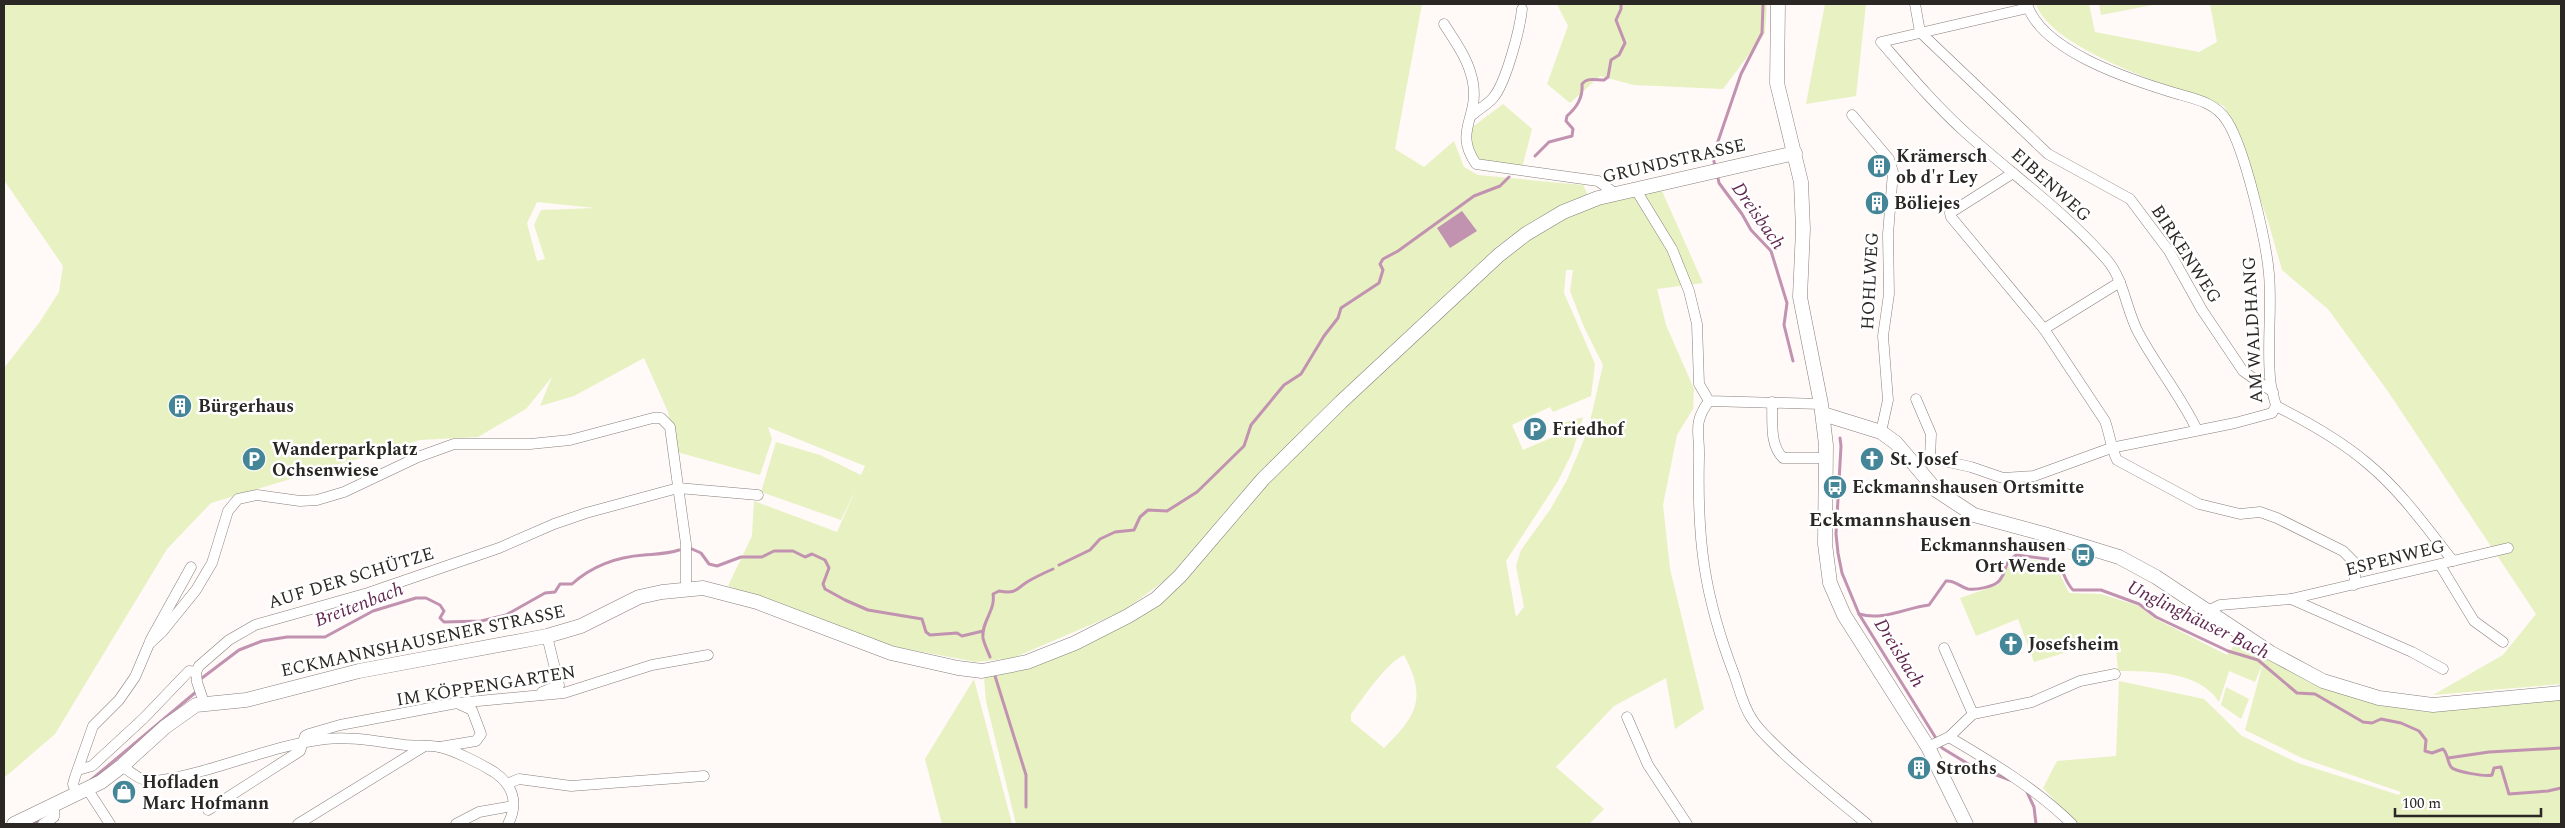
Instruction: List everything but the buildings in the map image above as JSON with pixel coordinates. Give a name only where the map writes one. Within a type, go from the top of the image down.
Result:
[{"type":"main road","points":[[1778,4],[1777,83],[1801,182],[1803,230],[1800,297],[1822,409],[1826,458],[1825,544],[1830,583],[1844,615],[1938,742],[1966,824]]},
{"type":"main road","name":"GRUNDSTRASSE","points":[[1007,667],[1075,643],[1128,616],[1156,598],[1180,576],[1263,479],[1341,402],[1499,255],[1526,234],[1563,212],[1616,194],[1795,153]]},
{"type":"main road","points":[[1822,409],[1881,432],[1896,443],[1936,490],[1974,515],[2119,557],[2156,577],[2272,653],[2323,681],[2379,698],[2433,705],[2561,694]]},
{"type":"main road","name":"ECKMANNSHAUSENER STRASSE","points":[[14,824],[82,792],[122,766],[188,709],[204,703],[246,700],[368,669],[547,636],[581,626],[639,597],[686,589],[703,588],[757,602],[891,653],[958,668],[982,671],[1007,667]]},
{"type":"street","points":[[1915,4],[1920,32]]},
{"type":"street","name":"EIBENWEG","points":[[2027,6],[1881,42],[1918,85],[1966,133],[2085,237],[2108,261],[2120,282],[2126,306],[2138,331],[2197,430]]},
{"type":"street","name":"AM WALDHANG","points":[[1930,458],[1970,467],[2004,478],[2034,476],[2111,448],[2235,423],[2272,413],[2276,406],[2270,378],[2269,273],[2254,198],[2228,122],[2220,111],[2198,99],[2167,91],[2092,63],[2063,47],[2046,32],[2027,6]]},
{"type":"street","points":[[1472,115],[1493,98],[1499,88],[1521,21],[1522,9]]},
{"type":"street","points":[[1444,24],[1465,58],[1469,69],[1473,89],[1472,115],[1465,136],[1467,150],[1476,164],[1598,181],[1616,194]]},
{"type":"street","name":"BIRKENWEG","points":[[1920,32],[2048,154],[2130,199],[2169,251],[2202,310],[2243,371],[2273,392]]},
{"type":"street","name":"HOHLWEG","points":[[1852,115],[1889,159],[1893,172],[1888,234],[1889,294],[1883,336],[1888,400],[1881,432]]},
{"type":"street","points":[[2013,173],[1950,213],[1950,217],[2044,329],[2105,421],[2110,436],[2111,448],[2117,460],[2199,504],[2240,514],[2260,512],[2326,541],[2350,556],[2357,565],[2354,585]]},
{"type":"street","points":[[1636,190],[1672,249],[1689,291],[1697,324],[1699,384],[1709,401]]},
{"type":"street","points":[[2044,329],[2120,282]]},
{"type":"street","points":[[1915,464],[1930,458],[1931,434],[1916,399]]},
{"type":"street","points":[[1709,401],[1772,402],[1822,409]]},
{"type":"street","points":[[1709,401],[1699,414],[1697,433],[1699,530],[1702,567],[1715,623],[1751,719],[1786,756],[1867,824]]},
{"type":"street","points":[[1772,402],[1773,441],[1783,458],[1826,458]]},
{"type":"street","points":[[2276,406],[2305,420],[2369,464],[2403,498],[2453,561]]},
{"type":"street","points":[[148,644],[172,622],[196,590],[212,563],[228,510],[238,499],[257,495],[300,501],[317,500],[344,492],[418,457],[454,444],[530,444],[570,440],[653,418],[661,418],[670,427],[686,544],[686,589]]},
{"type":"street","name":"AUF DER SCHÜTZE","points":[[78,770],[92,766],[144,718],[189,671],[196,672],[199,666],[220,647],[255,625],[368,593],[499,548],[573,517],[678,488],[758,495]]},
{"type":"street","name":"ESPENWEG","points":[[2208,611],[2220,605],[2291,599],[2508,548]]},
{"type":"street","points":[[2440,565],[2474,621],[2503,642]]},
{"type":"street","points":[[110,824],[73,784],[93,726],[116,704],[129,687],[148,644],[191,568]]},
{"type":"street","points":[[2291,599],[2412,652],[2443,669]]},
{"type":"street","points":[[537,695],[559,685],[547,636]]},
{"type":"street","points":[[1944,648],[1973,714]]},
{"type":"street","name":"IM KÖPPENGARTEN","points":[[304,743],[305,736],[340,725],[457,703],[564,693],[652,664],[708,655]]},
{"type":"street","points":[[196,672],[198,687],[204,703]]},
{"type":"street","points":[[2072,824],[2046,799],[2010,772],[1938,742],[1973,714],[2032,702],[2080,681],[2114,674]]},
{"type":"street","points":[[122,766],[133,774],[149,781],[156,781],[222,766],[304,743],[353,738],[423,747],[439,747],[476,741],[481,734],[472,710],[457,703]]},
{"type":"street","points":[[1627,717],[1648,765],[1687,824]]},
{"type":"street","points":[[208,810],[300,751],[304,743]]},
{"type":"street","points":[[298,824],[423,747]]},
{"type":"street","points":[[439,747],[479,764],[509,783],[512,790],[513,806],[508,824]]},
{"type":"street","points":[[509,783],[519,779],[570,786],[704,776]]},
{"type":"street","points":[[43,824],[54,817],[54,804]]},
{"type":"street","points":[[456,824],[479,812],[513,806]]},
{"type":"green space","points":[[4,4],[1422,4],[1395,149],[1424,167],[1454,141],[1464,167],[1478,175],[1583,185],[1588,195],[1552,211],[1500,244],[1258,476],[1167,579],[1123,611],[1013,658],[976,662],[891,646],[728,586],[752,536],[754,501],[837,532],[857,487],[841,520],[761,492],[776,442],[820,455],[861,475],[865,466],[768,427],[772,439],[760,475],[677,452],[668,412],[644,358],[574,396],[540,406],[552,377],[526,409],[478,437],[420,440],[211,503],[167,549],[55,734],[4,778],[4,368],[39,323],[59,292],[63,266],[4,180]],"holes":[[[537,202],[595,208],[541,210],[534,225],[545,259],[537,261],[527,223]]]},
{"type":"green space","points":[[1557,4],[1767,4],[1765,33],[1723,89],[1634,85],[1600,76],[1570,103],[1547,84],[1568,26]]},
{"type":"green space","points":[[1825,4],[1866,4],[1856,96],[1806,104]]},
{"type":"green space","points":[[2036,4],[2089,4],[2095,32],[2199,52],[2217,42],[2210,4],[2561,4],[2561,684],[2433,695],[2503,655],[2536,614],[2387,390],[2328,309],[2282,270],[2268,221],[2234,126],[2224,106],[2149,79],[2091,52],[2066,37],[2047,21]]},
{"type":"green space","points":[[2099,4],[2158,4],[2101,15]]},
{"type":"green space","points":[[1503,104],[1532,129],[1522,168],[1479,161],[1471,150],[1470,129]]},
{"type":"green space","points":[[1662,191],[1703,283],[1657,289],[1666,325],[1694,389],[1693,409],[1677,435],[1663,505],[1670,569],[1704,709],[1675,729],[1666,678],[1614,706],[1556,767],[1604,809],[1589,824],[1016,824],[986,701],[984,677],[1158,601],[1267,480],[1345,405],[1528,239],[1568,216],[1605,202]],"holes":[[[1566,270],[1573,270],[1570,291],[1584,327],[1603,365],[1588,430],[1567,480],[1550,510],[1521,550],[1516,566],[1524,607],[1516,617],[1506,561],[1558,481],[1572,453],[1583,417],[1559,424],[1560,434],[1523,450],[1512,425],[1550,407],[1553,412],[1591,396],[1595,364],[1564,293]],[[1404,655],[1415,683],[1415,706],[1404,726],[1384,748],[1351,721],[1351,714],[1382,673]]]},
{"type":"green space","points":[[2012,558],[2054,562],[2069,593],[2101,594],[2139,606],[2154,618],[2227,655],[2240,638],[2308,682],[2374,704],[2426,712],[2561,699],[2561,824],[2077,824],[2043,788],[2057,761],[2116,756],[2119,681],[2204,699],[2242,736],[2298,763],[2399,795],[2401,792],[2302,758],[2245,730],[2263,663],[2255,682],[2229,671],[2219,702],[2211,692],[2200,684],[2187,679],[2145,671],[2118,671],[2116,649],[2071,651],[2034,662],[2018,619],[1976,636],[1960,598],[1998,585]]},
{"type":"green space","points":[[974,679],[1012,824],[942,824],[925,759]]},
{"type":"green space","points":[[2226,687],[2249,699],[2241,719],[2221,705]]},
{"type":"shaded area","points":[[1462,211],[1477,231],[1450,248],[1437,228]]},
{"type":"waterway","points":[[1535,156],[1549,142],[1572,136],[1573,129],[1566,121],[1567,116],[1579,102],[1582,84],[1589,80],[1604,80],[1608,77],[1611,60],[1619,55],[1625,43],[1616,20],[1621,4]]},
{"type":"waterway","name":"Dreisbach","points":[[1715,167],[1713,156],[1741,74],[1762,33],[1763,4]]},
{"type":"waterway","name":"Dreisbach","points":[[1717,173],[1719,183],[1742,214],[1751,230],[1771,251],[1787,303],[1784,325],[1793,361]]},
{"type":"waterway","points":[[1059,565],[1090,550],[1100,539],[1115,532],[1134,530],[1140,517],[1148,510],[1167,511],[1197,492],[1244,446],[1251,425],[1284,385],[1301,374],[1324,336],[1338,318],[1341,308],[1379,283],[1383,270],[1380,264],[1383,259],[1398,251],[1474,196],[1500,186],[1509,177]]},
{"type":"waterway","name":"Dreisbach","points":[[1840,438],[1836,534],[1838,553],[1842,573],[1859,614],[1942,748],[1970,765],[2010,780]]},
{"type":"waterway","name":"Breitenbach","points":[[692,549],[701,553],[709,564],[717,566],[741,557],[762,557],[774,551],[793,551],[805,557],[812,554],[825,560],[829,568],[823,584],[825,589],[845,600],[868,610],[922,619],[926,632],[930,635],[957,633],[962,636],[983,631]]},
{"type":"waterway","name":"Breitenbach","points":[[202,678],[239,650],[262,641],[287,637],[325,637],[373,611],[416,598],[426,598],[440,605],[444,611],[440,618],[444,622],[481,621],[506,615],[545,593],[555,592],[560,584],[572,584],[580,577],[605,563],[634,556],[679,550]]},
{"type":"waterway","name":"Unglinghäuser Bach","points":[[1859,614],[1868,616],[1885,615],[1929,605],[1946,581],[1968,589],[1993,585],[1999,581],[2009,561],[2016,555],[2055,560],[2073,590],[2101,590],[2139,604],[2156,617],[2228,651],[2258,660],[2297,693],[2315,694],[2363,722],[2372,723],[2381,719],[2401,723],[2419,731],[2426,740],[2425,751],[2432,753],[2443,749],[2451,767],[2458,771],[2492,775],[2494,768],[2501,767],[2509,794],[2561,788]]},
{"type":"waterway","points":[[990,657],[983,632],[992,605],[993,594],[999,591],[1015,591],[1030,580],[1053,569]]},
{"type":"waterway","points":[[995,676],[1026,775],[1026,807]]},
{"type":"waterway","name":"Breitenbach","points":[[91,780],[196,692]]},
{"type":"waterway","points":[[2448,758],[2489,752],[2561,748]]},
{"type":"waterway","name":"Dreisbach","points":[[2027,792],[2034,807],[2036,824]]},
{"type":"waterway","name":"Breitenbach","points":[[33,824],[44,818]]},
{"type":"place","name":"Krämersch ob d'r Ley","points":[[1879,166]]},
{"type":"place","name":"Böliejes","points":[[1877,203]]},
{"type":"place","name":"Bürgerhaus","points":[[180,406]]},
{"type":"place","name":"Friedhof","points":[[1535,429]]},
{"type":"place","name":"Wanderparkplatz Ochsenwiese","points":[[254,459]]},
{"type":"place","name":"St. Josef","points":[[1872,459]]},
{"type":"place","name":"Eckmannshausen Ortsmitte","points":[[1835,487]]},
{"type":"place","name":"Eckmannshausen Ort Wende","points":[[2083,555]]},
{"type":"place","name":"Josefsheim","points":[[2011,644]]},
{"type":"place","name":"Stroths","points":[[1919,768]]},
{"type":"place","name":"Hofladen Marc Hofmann","points":[[124,792]]},
{"type":"district","name":"Eckmannshausen","points":[[1890,520]]}]
